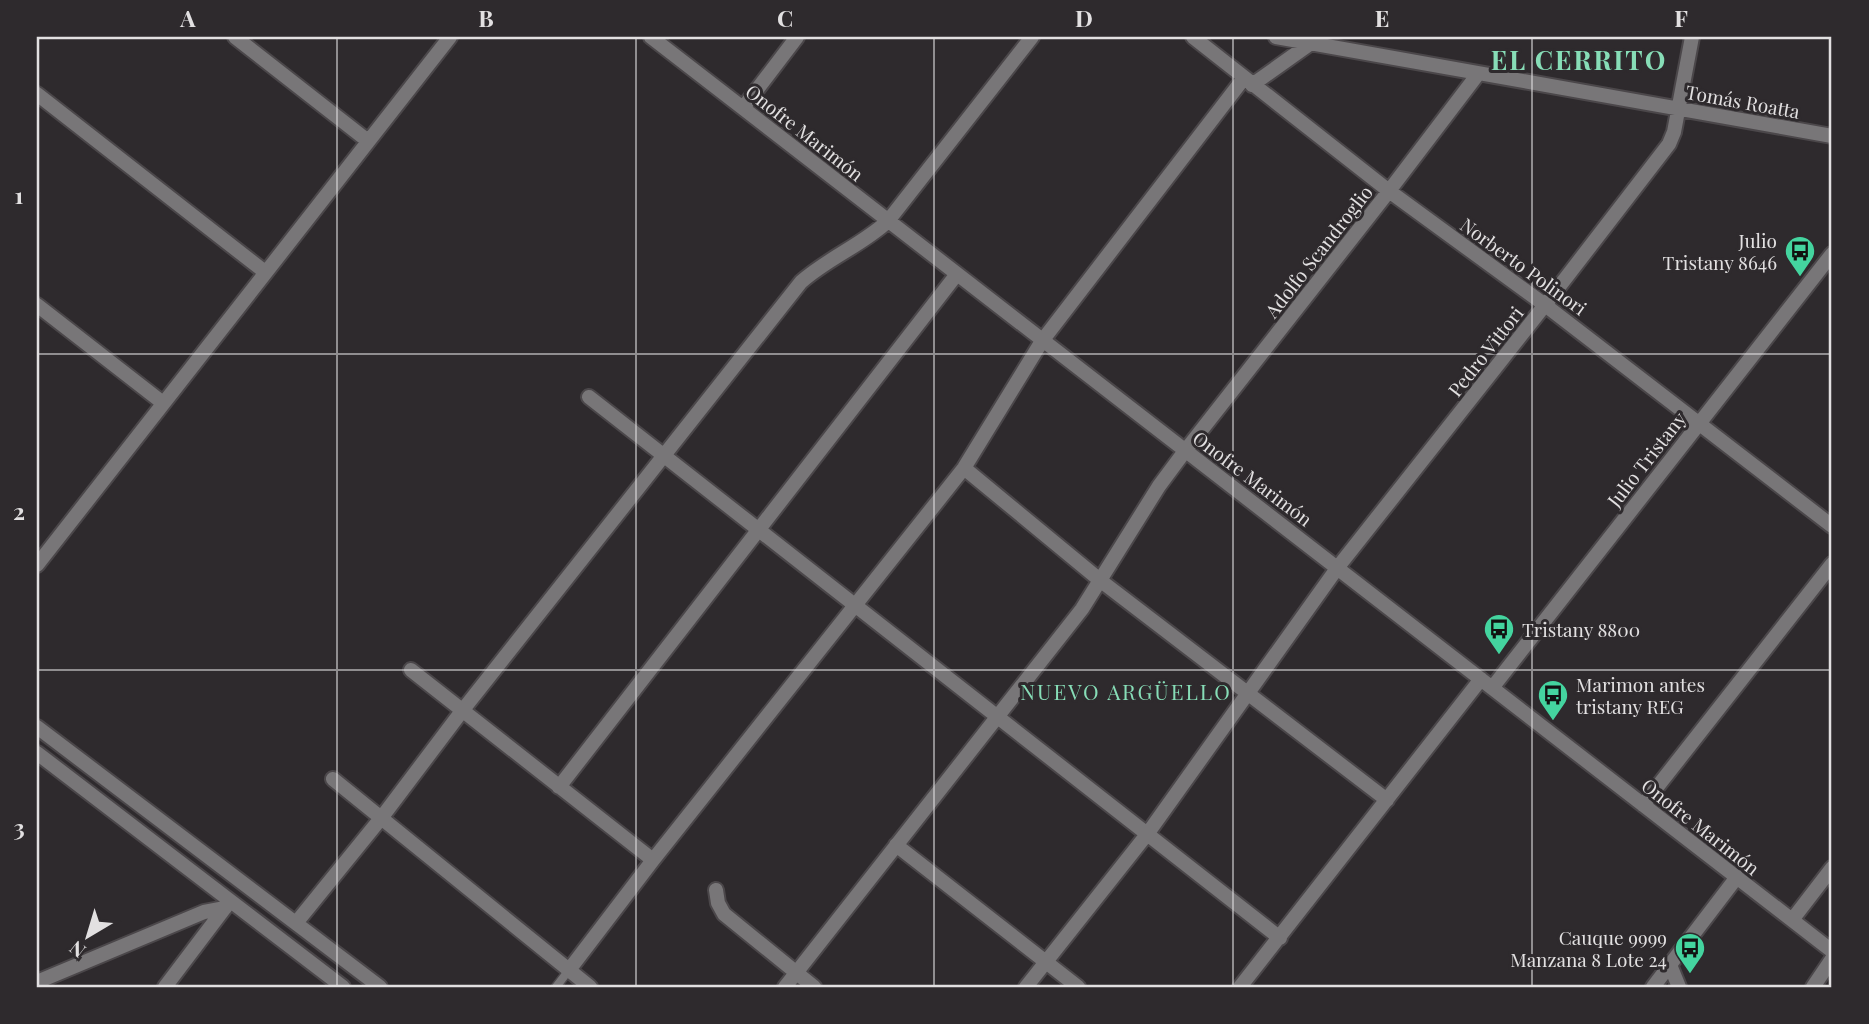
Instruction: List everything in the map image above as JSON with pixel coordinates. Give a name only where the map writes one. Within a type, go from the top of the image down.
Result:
[{"type":"street","points":[[235,37],[368,141]]},
{"type":"street","points":[[37,565],[450,37]]},
{"type":"street","name":"Onofre Marimón","points":[[650,37],[1832,951]]},
{"type":"street","points":[[743,108],[797,37]]},
{"type":"street","points":[[296,923],[801,282],[816,268],[879,229],[888,220],[1032,37]]},
{"type":"street","name":"Norberto Polinori","points":[[1193,37],[1389,191],[1545,305],[1832,526]]},
{"type":"street","name":"Tomás Roatta","points":[[1276,37],[1311,43],[1354,44],[1478,74],[1832,136]]},
{"type":"street","name":"Pedro Vittori","points":[[1026,987],[1148,833],[1338,567],[1669,144],[1679,110],[1692,37]]},
{"type":"street","points":[[569,970],[964,468],[1042,341],[1248,81],[1311,43]]},
{"type":"street","name":"Adolfo Scandroglio","points":[[785,987],[1082,609],[1159,486],[1478,74]]},
{"type":"street","points":[[37,94],[265,272]]},
{"type":"street","name":"Julio Tristany","points":[[1240,987],[1387,800],[1699,422],[1832,254]]},
{"type":"street","points":[[559,787],[957,274]]},
{"type":"street","points":[[37,305],[163,403]]},
{"type":"street","points":[[589,397],[1280,938]]},
{"type":"street","points":[[964,468],[1101,581],[1387,800]]},
{"type":"street","points":[[1643,805],[1832,564]]},
{"type":"street","points":[[411,670],[653,860]]},
{"type":"street","points":[[37,727],[380,987]]},
{"type":"street","points":[[37,753],[228,905],[343,987]]},
{"type":"street","points":[[333,779],[590,987]]},
{"type":"street","points":[[896,845],[1078,987]]},
{"type":"street","points":[[1792,920],[1832,868]]},
{"type":"street","points":[[1653,987],[1737,877]]},
{"type":"street","points":[[716,890],[718,903],[724,914],[814,987]]},
{"type":"street","points":[[37,982],[204,912],[228,905]]},
{"type":"street","points":[[165,987],[228,905]]},
{"type":"street","points":[[1813,987],[1832,958]]},
{"type":"street","points":[[1670,965],[1679,987]]},
{"type":"lane","points":[[556,987],[569,970]]},
{"type":"place","name":"Julio Tristany 8646","points":[[1800,278]]},
{"type":"place","name":"Tristany 8800","points":[[1499,656]]},
{"type":"place","name":"Marimon antes tristany REG","points":[[1553,722]]},
{"type":"place","name":"Cauque 9999 Manzana 8 Lote 24","points":[[1690,975]]},
{"type":"district","name":"EL CERRITO","points":[[1579,59]]},
{"type":"district","name":"NUEVO ARGÜELLO","points":[[1126,691]]}]
